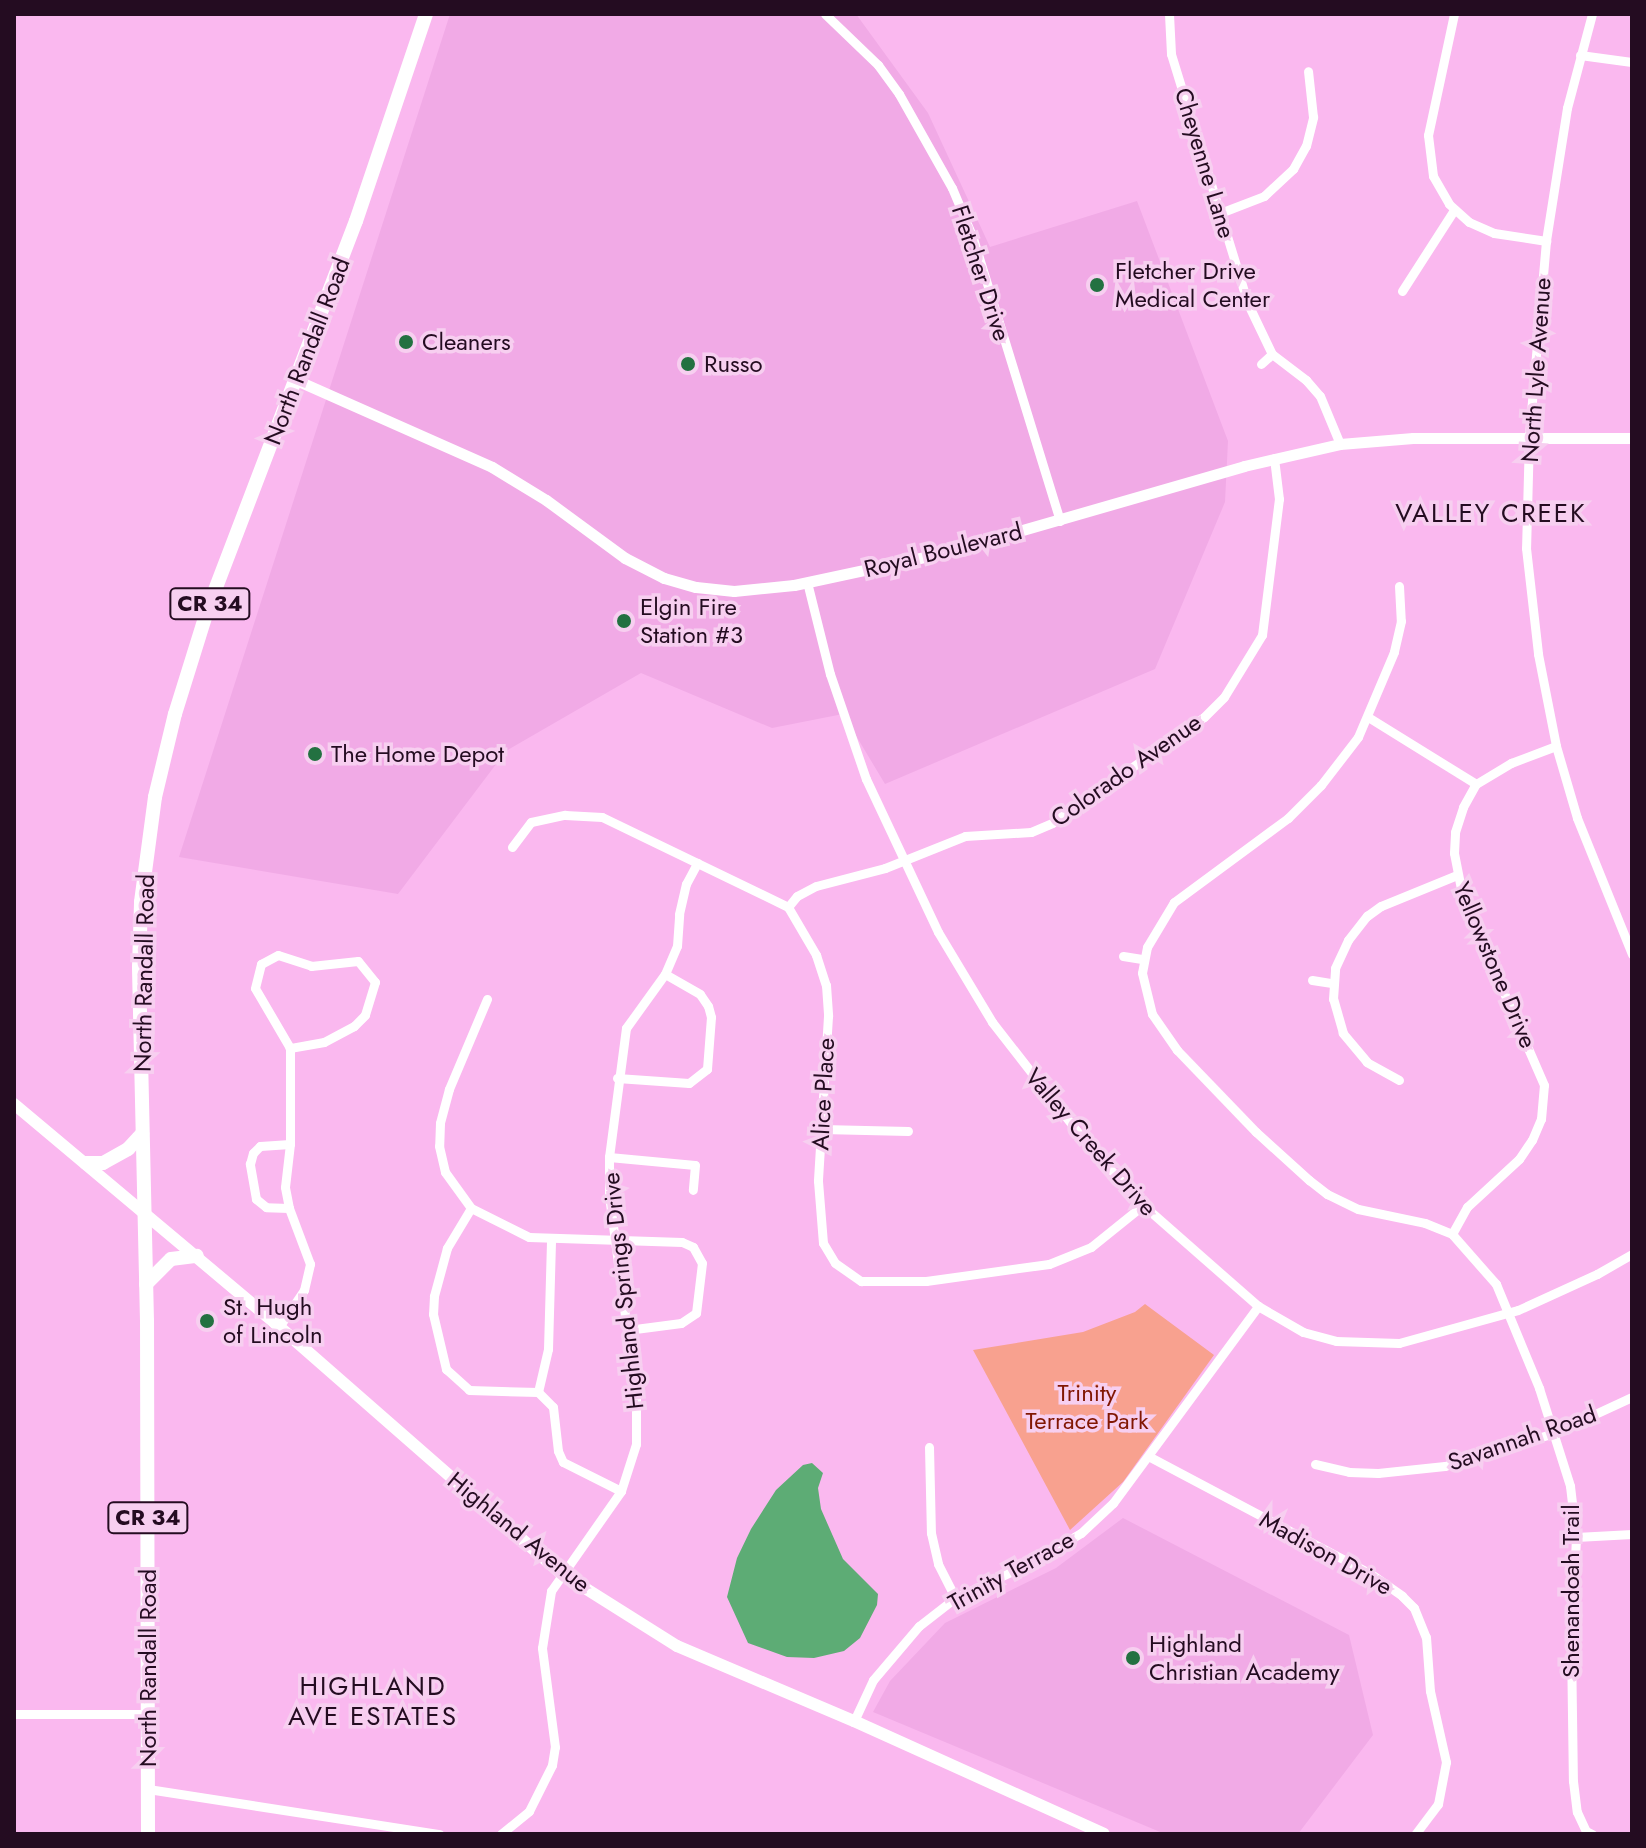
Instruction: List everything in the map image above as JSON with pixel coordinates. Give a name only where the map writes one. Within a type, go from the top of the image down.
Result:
[{"type":"main road","name":"North Randall Road","points":[[148,1834],[141,902],[155,797],[175,714],[207,611],[356,221],[426,14]]},
{"type":"main road","name":"Highland Avenue","points":[[14,1104],[197,1256],[561,1573],[677,1646],[854,1721],[1104,1834]]},
{"type":"main road","points":[[86,1163],[103,1163],[128,1149],[142,1134]]},
{"type":"main road","points":[[146,1284],[171,1259],[197,1256]]},
{"type":"street","name":"Fletcher Drive","points":[[825,14],[878,65],[899,94],[952,188],[973,238],[1060,521]]},
{"type":"street","name":"Cheyenne Lane","points":[[1169,14],[1171,54],[1248,304],[1272,354],[1306,380],[1320,396],[1340,444]]},
{"type":"street","points":[[1454,14],[1430,121],[1428,149],[1433,176],[1454,210],[1482,229],[1546,241]]},
{"type":"street","name":"North Lyle Avenue","points":[[1592,14],[1556,162],[1529,436],[1526,510],[1531,609],[1556,746],[1581,830],[1632,954]]},
{"type":"street","points":[[1580,55],[1632,62]]},
{"type":"street","points":[[1220,213],[1264,196],[1293,169],[1306,146],[1313,117],[1308,71]]},
{"type":"street","points":[[1402,291],[1454,210]]},
{"type":"street","points":[[1261,364],[1272,354]]},
{"type":"street","name":"Royal Boulevard","points":[[296,380],[492,467],[546,500],[625,558],[664,578],[696,587],[734,591],[807,582],[943,553],[1274,458],[1340,444],[1413,438],[1632,438]]},
{"type":"street","name":"Colorado Avenue","points":[[788,907],[797,896],[816,886],[903,861],[965,836],[1031,832],[1052,823],[1204,717],[1224,697],[1262,635],[1279,499],[1274,458]]},
{"type":"street","name":"Valley Creek Drive","points":[[807,582],[850,737],[903,861],[938,932],[992,1022],[1077,1133],[1143,1205],[1258,1306],[1303,1332],[1368,1344],[1416,1340],[1509,1313],[1597,1274],[1632,1254]]},
{"type":"street","points":[[1123,956],[1142,959],[1174,902],[1288,818],[1340,762],[1368,717],[1394,652],[1401,621],[1399,586]]},
{"type":"street","points":[[1368,717],[1476,784],[1511,763],[1556,746]]},
{"type":"street","name":"Yellowstone Drive","points":[[1452,1234],[1467,1207],[1532,1140],[1541,1119],[1544,1085],[1472,922],[1457,875],[1455,832],[1463,807],[1476,784]]},
{"type":"street","points":[[512,847],[531,822],[565,815],[602,817],[788,907]]},
{"type":"street","name":"Highland Springs Drive","points":[[501,1834],[524,1818],[552,1765],[555,1747],[543,1638],[549,1599],[561,1573],[621,1491],[636,1444],[637,1419],[615,1240],[609,1157],[617,1078],[626,1028],[665,974],[677,946],[679,914],[686,884],[697,863]]},
{"type":"street","points":[[1399,1080],[1367,1062],[1343,1033],[1333,999],[1332,983],[1348,940],[1367,916],[1381,906],[1457,875]]},
{"type":"street","name":"Alice Place","points":[[788,907],[816,955],[826,985],[828,1016],[818,1181],[823,1243],[835,1263],[861,1281],[926,1281],[1049,1264],[1091,1247],[1143,1205]]},
{"type":"street","points":[[279,1327],[304,1290],[310,1264],[289,1208],[285,1179],[290,1144],[290,1048],[257,995],[256,976],[264,960],[278,955],[321,966],[352,960],[368,969],[375,987],[371,1005],[359,1023],[324,1042],[290,1048]]},
{"type":"street","name":"Shenandoah Trail","points":[[1142,959],[1147,1000],[1160,1030],[1220,1096],[1327,1194],[1358,1209],[1425,1223],[1452,1234],[1484,1266],[1509,1313],[1554,1433],[1570,1486],[1576,1537],[1571,1643],[1573,1781],[1577,1812],[1587,1833]]},
{"type":"street","points":[[617,1078],[689,1083],[707,1069],[711,1017],[708,1006],[700,994],[665,974]]},
{"type":"street","points":[[1312,980],[1332,983]]},
{"type":"street","points":[[487,999],[449,1089],[440,1123],[439,1146],[445,1172],[471,1208],[529,1237],[682,1242],[693,1247],[702,1263],[700,1305],[691,1318],[627,1330]]},
{"type":"street","points":[[822,1129],[908,1131]]},
{"type":"street","points":[[289,1208],[266,1207],[256,1199],[250,1164],[253,1153],[260,1146],[290,1144]]},
{"type":"street","points":[[609,1157],[695,1165],[693,1190]]},
{"type":"street","points":[[471,1208],[447,1248],[434,1296],[433,1314],[446,1369],[469,1390],[538,1392],[553,1407],[558,1451],[563,1462],[621,1491]]},
{"type":"street","points":[[538,1392],[548,1349],[551,1240]]},
{"type":"street","name":"Trinity Terrace","points":[[854,1721],[873,1680],[919,1626],[955,1598],[1036,1560],[1081,1533],[1113,1503],[1150,1457],[1258,1306]]},
{"type":"street","name":"Savannah Road","points":[[1315,1464],[1349,1472],[1408,1472],[1464,1461],[1554,1433],[1632,1397]]},
{"type":"street","points":[[929,1447],[931,1533],[938,1564],[955,1598]]},
{"type":"street","name":"Madison Drive","points":[[1150,1457],[1371,1574],[1414,1608],[1425,1629],[1430,1691],[1446,1762],[1438,1804],[1415,1834]]},
{"type":"street","points":[[1576,1537],[1632,1534]]},
{"type":"street","points":[[14,1714],[148,1714]]},
{"type":"street","points":[[148,1789],[440,1834]]},
{"type":"shaded area","points":[[450,14],[856,14],[928,113],[990,247],[1137,201],[1228,441],[1225,502],[1155,669],[885,784],[843,714],[772,728],[641,673],[506,751],[398,894],[179,857]]},
{"type":"shaded area","points":[[812,1463],[823,1473],[818,1488],[821,1509],[843,1559],[878,1594],[877,1605],[860,1638],[844,1651],[814,1658],[787,1657],[748,1643],[727,1597],[737,1558],[751,1529],[776,1490],[803,1465]]},
{"type":"shaded area","name":"Highland Christian Academy","points":[[1123,1518],[1349,1635],[1373,1735],[1298,1834],[1165,1834],[873,1712],[890,1681],[945,1623],[1056,1568]]},
{"type":"green space","name":"Trinity Terrace Park","points":[[1145,1304],[1214,1355],[1123,1482],[1070,1530],[973,1350],[1083,1332],[1135,1312]]},
{"type":"place","name":"Fletcher Drive Medical Center","points":[[1097,285]]},
{"type":"place","name":"Cleaners","points":[[406,342]]},
{"type":"place","name":"Russo","points":[[688,364]]},
{"type":"place","name":"Elgin Fire Station #3","points":[[624,621]]},
{"type":"place","name":"The Home Depot","points":[[315,754]]},
{"type":"place","name":"St. Hugh of Lincoln","points":[[207,1321]]},
{"type":"place","name":"Highland Christian Academy","points":[[1133,1658]]},
{"type":"district","name":"VALLEY CREEK","points":[[1491,514]]},
{"type":"district","name":"HIGHLAND AVE ESTATES","points":[[373,1702]]}]
